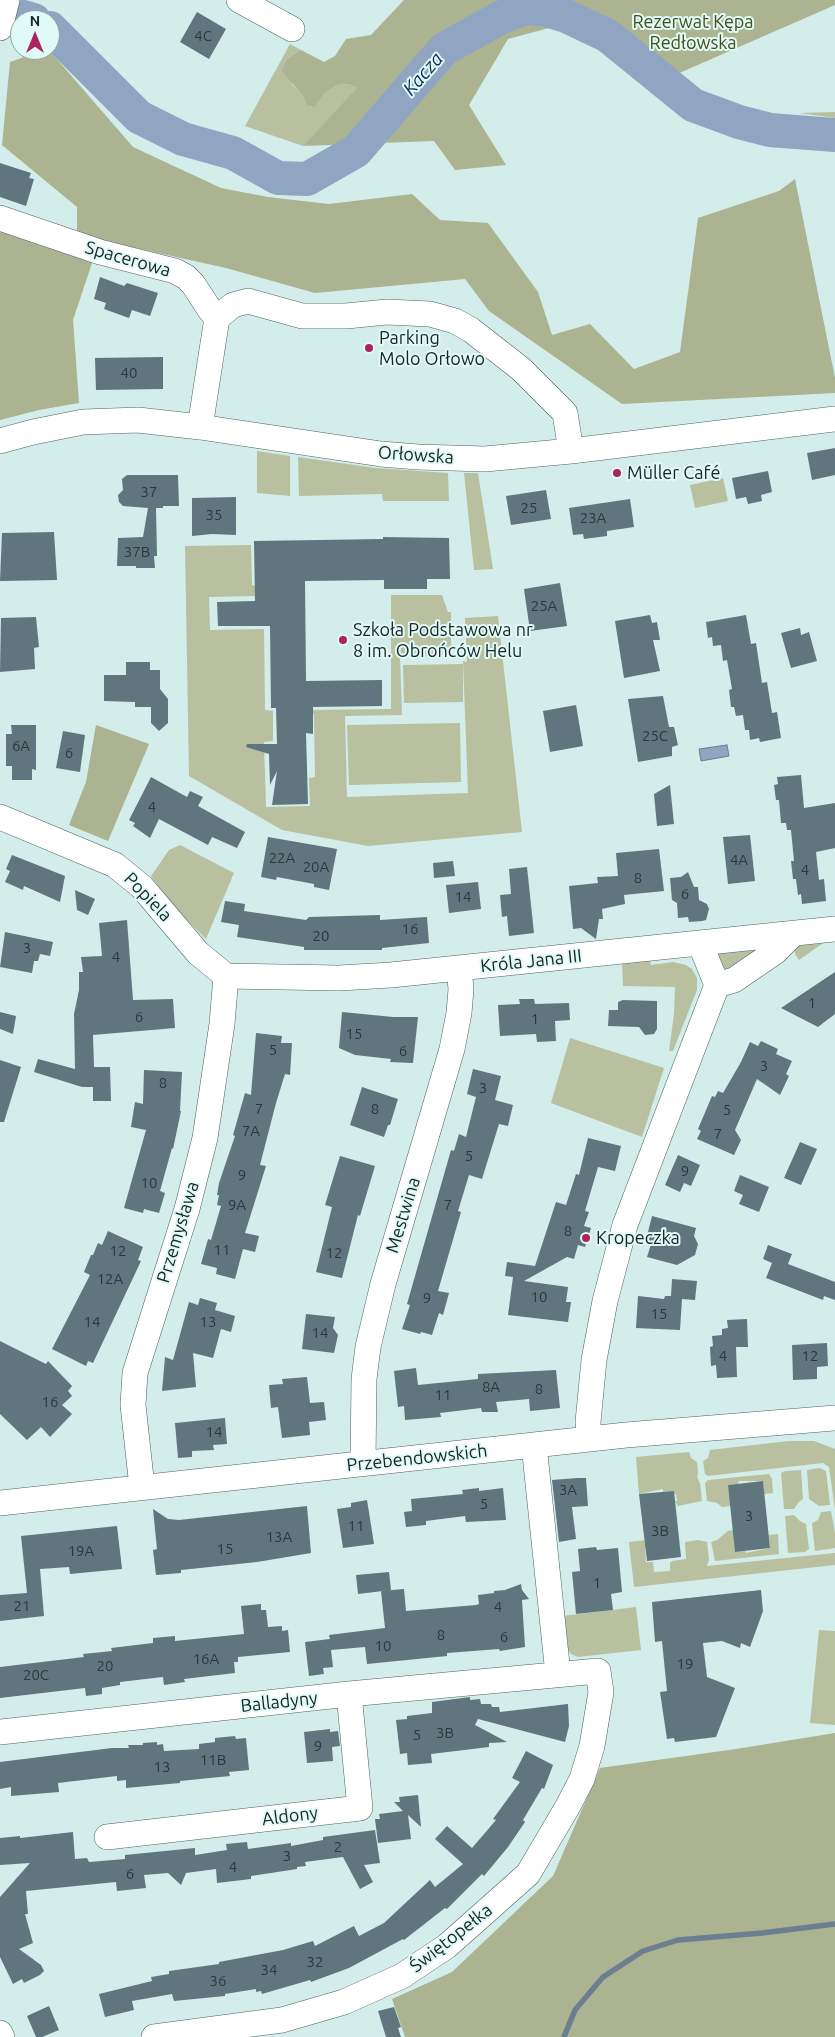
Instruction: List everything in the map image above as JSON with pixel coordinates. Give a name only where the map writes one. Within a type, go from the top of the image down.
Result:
[{"type":"street","points":[[0,28],[7,0]]},
{"type":"street","points":[[238,0],[292,29]]},
{"type":"street","name":"Spacerowa","points":[[0,218],[100,252],[175,271],[186,277],[193,284],[217,318]]},
{"type":"street","points":[[200,427],[217,318],[233,305],[248,301],[302,316],[346,316],[386,312],[430,314],[455,321],[471,330],[521,368],[566,412],[571,450]]},
{"type":"street","name":"Orłowska","points":[[0,441],[83,422],[138,420],[200,427],[381,454],[485,459],[835,418]]},
{"type":"street","name":"Popiela","points":[[0,816],[115,864],[142,887],[198,953],[226,976]]},
{"type":"street","name":"Króla Jana III","points":[[226,976],[339,978],[459,969],[835,929]]},
{"type":"street","points":[[717,986],[734,980],[775,952],[793,934]]},
{"type":"street","points":[[589,1439],[588,1422],[594,1360],[605,1301],[625,1225],[717,986],[700,943]]},
{"type":"street","name":"Mestwina","points":[[363,1464],[364,1379],[368,1347],[382,1284],[452,1050],[459,1013],[461,989],[459,969]]},
{"type":"street","name":"Przemysława","points":[[142,1487],[133,1406],[135,1372],[187,1209],[205,1138],[222,1024],[226,976]]},
{"type":"street","name":"Przebendowskich","points":[[0,1502],[589,1439],[835,1418]]},
{"type":"street","points":[[534,1445],[558,1674]]},
{"type":"street","name":"Balladyny","points":[[0,1732],[349,1694],[598,1671]]},
{"type":"street","name":"Świętopełka","points":[[154,2037],[282,2020],[344,2002],[402,1976],[446,1946],[528,1874],[568,1806],[582,1779],[592,1746],[601,1692],[598,1671]]},
{"type":"street","name":"Aldony","points":[[108,1836],[360,1808],[349,1694]]},
{"type":"green space","name":"Rezerwat Kępa Redłowska","points":[[404,0],[835,0],[835,5],[677,74],[560,25],[508,39],[469,105],[506,165],[455,170],[434,141],[303,146],[357,88],[349,84],[337,85],[324,94],[315,107],[307,106],[302,95],[282,71],[287,59],[301,50],[324,62],[335,56],[346,39],[371,35]]},
{"type":"green space","points":[[290,44],[301,50],[287,59],[292,84],[302,95],[307,106],[315,107],[324,94],[337,85],[349,84],[358,88],[303,146],[245,126]]},
{"type":"green space","points":[[16,60],[58,60],[133,147],[221,188],[268,197],[329,204],[412,194],[440,220],[488,223],[538,292],[552,335],[590,324],[634,369],[680,352],[698,218],[779,191],[795,179],[835,378],[835,393],[622,404],[489,311],[465,279],[315,293],[226,268],[77,235],[77,207],[2,145],[10,62]]},
{"type":"green space","points":[[835,112],[835,118],[799,113]]},
{"type":"green space","points":[[0,227],[94,257],[73,320],[79,403],[39,410],[0,420]]},
{"type":"green space","points":[[257,451],[290,456],[290,496],[257,493]]},
{"type":"green space","points":[[298,457],[376,468],[448,473],[449,501],[383,501],[382,494],[299,496]]},
{"type":"green space","points":[[464,473],[478,473],[493,569],[474,570]]},
{"type":"green space","points":[[723,478],[728,501],[695,508],[690,485]]},
{"type":"green space","points":[[251,545],[252,585],[256,586],[256,596],[209,597],[210,630],[264,629],[265,710],[273,711],[273,741],[264,742],[266,807],[310,806],[309,778],[315,777],[314,714],[307,713],[306,710],[391,709],[391,595],[442,595],[448,612],[451,612],[451,655],[400,656],[402,715],[345,716],[347,797],[468,793],[463,661],[467,662],[465,618],[498,616],[522,832],[368,846],[282,830],[189,776],[185,546]]},
{"type":"green space","points":[[463,664],[463,702],[404,703],[403,665]]},
{"type":"green space","points":[[460,723],[461,782],[349,785],[347,725]]},
{"type":"green space","points":[[96,725],[149,744],[108,841],[69,825],[86,782]]},
{"type":"green space","points":[[180,845],[234,873],[206,939],[174,907],[151,876],[169,850]]},
{"type":"green space","points":[[826,941],[799,960],[795,954],[795,949],[802,943]]},
{"type":"green space","points":[[759,948],[725,971],[717,956],[719,952]]},
{"type":"green space","points":[[650,961],[651,965],[673,962],[686,965],[692,969],[697,978],[697,990],[673,1051],[669,1051],[674,1014],[675,987],[623,986],[622,962]]},
{"type":"green space","points":[[570,1038],[664,1068],[642,1137],[551,1103]]},
{"type":"green space","points":[[789,1441],[814,1441],[835,1449],[835,1509],[829,1467],[823,1463],[708,1476],[705,1474],[703,1461],[708,1458],[710,1450]]},
{"type":"green space","points":[[689,1452],[691,1458],[697,1462],[697,1477],[700,1483],[702,1501],[678,1506],[675,1501],[677,1501],[676,1494],[673,1491],[663,1492],[663,1489],[639,1494],[636,1457]]},
{"type":"green space","points":[[820,1468],[826,1471],[830,1505],[819,1506],[809,1499],[807,1470]]},
{"type":"green space","points":[[801,1470],[803,1499],[794,1509],[784,1509],[781,1473]]},
{"type":"green space","points":[[769,1474],[772,1479],[773,1493],[764,1494],[763,1481],[739,1481],[738,1484],[728,1485],[732,1506],[722,1507],[717,1503],[707,1501],[705,1483],[708,1480]]},
{"type":"green space","points":[[831,1511],[835,1533],[835,1548],[815,1551],[812,1523],[818,1520],[821,1512]]},
{"type":"green space","points":[[794,1515],[806,1524],[809,1549],[805,1552],[788,1553],[785,1516]]},
{"type":"green space","points":[[734,1530],[735,1552],[745,1551],[746,1553],[770,1548],[769,1535],[778,1534],[779,1554],[715,1561],[711,1542],[717,1540],[728,1531]]},
{"type":"green space","points":[[647,1540],[647,1547],[645,1547],[646,1562],[653,1562],[654,1572],[670,1571],[670,1563],[672,1561],[686,1559],[685,1542],[698,1540],[707,1542],[709,1559],[707,1566],[835,1553],[835,1565],[634,1587],[629,1542]]},
{"type":"green space","points":[[636,1607],[641,1650],[578,1657],[571,1654],[567,1648],[563,1616]]},
{"type":"green space","points":[[819,1630],[835,1631],[835,1725],[810,1723]]},
{"type":"green space","points":[[835,1733],[835,2037],[405,2037],[392,1999],[452,1972],[553,1876],[600,1768]]},
{"type":"water","points":[[727,745],[729,756],[701,761],[699,749]]},
{"type":"building","points":[[197,12],[226,29],[209,59],[180,42]]},
{"type":"building","points":[[0,163],[31,173],[29,178],[34,179],[26,206],[0,197]]},
{"type":"building","points":[[100,277],[124,286],[127,283],[158,293],[150,316],[132,310],[129,318],[104,309],[106,303],[94,299]]},
{"type":"building","points":[[163,357],[163,389],[96,390],[95,358]]},
{"type":"building","points":[[835,448],[835,475],[812,480],[807,453]]},
{"type":"building","points":[[768,471],[772,492],[761,495],[762,501],[748,504],[746,497],[736,499],[732,478]]},
{"type":"building","points":[[127,475],[178,475],[179,506],[156,508],[157,556],[154,556],[155,568],[117,566],[118,538],[143,537],[148,508],[123,506],[119,502],[118,495],[123,490],[122,479]]},
{"type":"building","points":[[546,490],[551,519],[511,525],[506,496]]},
{"type":"building","points":[[236,497],[236,535],[212,534],[192,536],[192,498]]},
{"type":"building","points":[[630,499],[634,527],[607,531],[607,536],[584,539],[583,534],[573,535],[569,508]]},
{"type":"building","points":[[54,532],[57,580],[0,581],[2,533]]},
{"type":"building","points":[[383,537],[449,538],[450,579],[427,579],[427,589],[384,589],[384,580],[305,581],[306,681],[382,680],[382,706],[313,707],[313,734],[306,733],[308,804],[272,805],[277,771],[270,785],[269,754],[246,747],[247,744],[277,744],[276,708],[271,708],[270,626],[218,626],[217,602],[255,601],[254,541],[383,539]]},
{"type":"building","points":[[560,583],[567,626],[530,631],[524,589]]},
{"type":"building","points":[[650,615],[652,623],[657,622],[660,640],[653,640],[660,671],[624,678],[615,621]]},
{"type":"building","points":[[746,615],[751,644],[756,643],[762,683],[767,682],[772,713],[777,712],[781,738],[760,742],[759,738],[750,740],[749,730],[745,730],[743,715],[736,716],[734,707],[731,707],[729,690],[732,689],[727,660],[723,661],[721,645],[713,646],[712,637],[708,638],[706,622]]},
{"type":"building","points":[[36,617],[39,647],[34,648],[35,669],[0,672],[1,618]]},
{"type":"building","points":[[800,628],[801,635],[809,632],[817,661],[791,668],[781,633]]},
{"type":"building","points":[[126,662],[150,662],[150,670],[160,670],[160,689],[168,699],[168,723],[159,731],[151,723],[151,707],[135,707],[135,702],[104,701],[104,675],[126,675]]},
{"type":"building","points":[[663,696],[669,727],[674,727],[678,745],[672,747],[672,756],[638,762],[628,699]]},
{"type":"building","points":[[576,705],[583,746],[550,752],[543,711]]},
{"type":"building","points":[[11,725],[36,725],[36,770],[32,769],[32,780],[12,780],[12,766],[6,766],[6,734],[12,734]]},
{"type":"building","points":[[63,731],[85,735],[80,772],[56,768]]},
{"type":"building","points":[[801,775],[804,808],[835,803],[835,848],[816,852],[819,880],[824,879],[826,901],[802,904],[801,894],[798,895],[796,879],[793,879],[791,861],[794,861],[791,830],[787,830],[786,823],[781,823],[779,800],[776,800],[774,785],[778,784],[777,777]]},
{"type":"building","points":[[151,777],[187,797],[190,791],[203,797],[198,806],[245,832],[237,848],[212,837],[208,845],[159,819],[150,838],[133,826],[135,823],[129,820]]},
{"type":"building","points":[[670,785],[674,824],[657,826],[654,794]]},
{"type":"building","points":[[750,835],[755,881],[728,884],[723,837]]},
{"type":"building","points":[[268,837],[337,849],[329,890],[314,887],[314,884],[277,877],[276,880],[261,877]]},
{"type":"building","points":[[659,849],[664,891],[624,895],[625,904],[602,909],[603,919],[599,919],[596,939],[581,928],[573,929],[569,886],[598,883],[597,877],[618,876],[616,853]]},
{"type":"building","points":[[12,855],[65,876],[60,902],[24,886],[23,890],[5,882],[10,871],[6,869]]},
{"type":"building","points":[[453,861],[455,876],[434,878],[433,863]]},
{"type":"building","points":[[527,867],[534,933],[509,936],[507,916],[502,917],[500,895],[511,894],[509,869]]},
{"type":"building","points":[[688,872],[694,887],[698,887],[699,900],[707,904],[709,909],[706,920],[689,922],[688,917],[678,918],[677,903],[672,900],[670,878],[681,877]]},
{"type":"building","points":[[478,882],[481,909],[449,913],[446,885]]},
{"type":"building","points":[[75,890],[95,899],[88,915],[77,910]]},
{"type":"building","points":[[225,901],[245,904],[244,911],[306,920],[309,917],[380,915],[380,920],[427,917],[429,943],[382,948],[382,950],[304,950],[304,947],[237,937],[239,925],[221,922]]},
{"type":"building","points":[[127,920],[133,1000],[173,999],[175,1028],[93,1035],[94,1067],[110,1067],[111,1101],[93,1101],[93,1087],[82,1087],[34,1072],[38,1059],[75,1069],[74,1014],[79,990],[79,972],[83,972],[81,957],[102,956],[99,923]]},
{"type":"building","points":[[5,932],[53,942],[50,956],[40,954],[38,961],[34,961],[32,973],[0,967]]},
{"type":"building","points":[[835,972],[835,1014],[818,1027],[781,1008]]},
{"type":"building","points":[[519,999],[534,999],[535,1004],[569,1003],[570,1020],[555,1021],[556,1041],[537,1042],[536,1034],[500,1036],[498,1005],[520,1004]]},
{"type":"building","points":[[623,1000],[657,1001],[657,1029],[654,1034],[645,1035],[639,1027],[608,1026],[609,1010],[618,1010],[618,1002]]},
{"type":"building","points":[[0,1012],[16,1016],[13,1034],[0,1029]]},
{"type":"building","points":[[342,1012],[393,1017],[418,1017],[413,1063],[390,1062],[391,1059],[355,1055],[339,1048]]},
{"type":"building","points":[[256,1033],[282,1036],[281,1043],[292,1043],[290,1075],[285,1074],[276,1103],[260,1165],[266,1166],[245,1233],[259,1236],[255,1252],[243,1249],[235,1279],[216,1274],[217,1268],[201,1264],[208,1239],[211,1240],[221,1206],[217,1205],[219,1183],[235,1136],[233,1135],[245,1093],[251,1095]]},
{"type":"building","points":[[761,1041],[778,1049],[776,1054],[792,1061],[786,1074],[789,1076],[780,1095],[757,1079],[735,1130],[741,1140],[734,1155],[697,1139],[701,1131],[698,1129],[712,1096],[715,1097],[718,1091],[723,1093],[750,1042],[758,1046]]},
{"type":"building","points":[[0,1060],[21,1067],[4,1122],[0,1122]]},
{"type":"building","points":[[473,1069],[501,1076],[495,1100],[513,1105],[508,1126],[499,1124],[482,1179],[469,1175],[458,1211],[461,1212],[438,1291],[449,1293],[443,1315],[439,1313],[432,1335],[421,1332],[420,1334],[402,1329],[410,1305],[407,1304],[451,1150],[454,1151],[459,1134],[466,1137],[476,1097],[467,1094]]},
{"type":"building","points":[[144,1070],[182,1072],[181,1111],[173,1149],[160,1191],[165,1193],[159,1213],[144,1209],[143,1213],[124,1208],[146,1130],[131,1127],[135,1102],[143,1104]]},
{"type":"building","points":[[362,1087],[398,1099],[384,1137],[350,1125]]},
{"type":"building","points":[[588,1138],[621,1146],[615,1171],[598,1167],[585,1211],[589,1212],[584,1226],[591,1228],[585,1247],[578,1245],[574,1259],[567,1257],[524,1281],[568,1287],[566,1302],[571,1302],[568,1322],[508,1315],[513,1277],[505,1276],[507,1262],[535,1266],[556,1202],[566,1205],[576,1174],[579,1175]]},
{"type":"building","points":[[800,1142],[817,1149],[801,1185],[784,1178]]},
{"type":"building","points":[[678,1155],[700,1165],[691,1186],[684,1183],[680,1192],[665,1185]]},
{"type":"building","points":[[340,1156],[375,1166],[360,1216],[358,1215],[342,1278],[316,1272],[332,1207],[325,1205]]},
{"type":"building","points":[[740,1175],[769,1187],[759,1212],[739,1204],[743,1195],[734,1191]]},
{"type":"building","points":[[652,1216],[696,1228],[694,1236],[698,1244],[695,1255],[677,1265],[647,1257],[652,1241],[646,1240]]},
{"type":"building","points":[[108,1231],[143,1247],[138,1260],[141,1261],[93,1363],[88,1361],[86,1366],[52,1349],[90,1275],[84,1272],[91,1255],[93,1255],[98,1243],[102,1245]]},
{"type":"building","points":[[768,1245],[792,1254],[788,1264],[835,1282],[835,1300],[824,1296],[823,1300],[766,1278],[772,1263],[763,1259]]},
{"type":"building","points":[[672,1279],[697,1281],[695,1300],[682,1299],[680,1330],[636,1328],[638,1296],[664,1299],[665,1296],[671,1296]]},
{"type":"building","points":[[200,1298],[217,1303],[215,1310],[235,1316],[231,1332],[221,1329],[213,1358],[193,1353],[196,1387],[162,1391],[165,1357],[173,1360],[189,1302],[198,1305]]},
{"type":"building","points":[[306,1314],[335,1317],[333,1328],[338,1335],[334,1353],[302,1349]]},
{"type":"building","points":[[747,1319],[748,1347],[736,1347],[737,1377],[717,1378],[716,1365],[711,1366],[710,1347],[713,1346],[712,1336],[722,1335],[722,1329],[728,1328],[727,1320]]},
{"type":"building","points":[[0,1341],[46,1364],[48,1361],[72,1386],[68,1391],[72,1396],[62,1405],[72,1414],[50,1437],[41,1427],[27,1440],[0,1414]]},
{"type":"building","points":[[827,1343],[828,1366],[817,1367],[817,1379],[793,1380],[792,1345]]},
{"type":"building","points":[[416,1368],[418,1385],[478,1379],[478,1374],[556,1370],[560,1408],[530,1411],[529,1399],[496,1402],[498,1412],[482,1412],[481,1408],[440,1413],[441,1417],[405,1420],[404,1406],[398,1407],[394,1371]]},
{"type":"building","points":[[307,1377],[310,1403],[324,1402],[326,1420],[309,1422],[310,1435],[282,1438],[278,1407],[271,1408],[269,1385],[283,1384],[282,1379]]},
{"type":"building","points":[[225,1418],[227,1444],[213,1445],[214,1450],[192,1451],[192,1457],[178,1458],[175,1423]]},
{"type":"building","points":[[586,1478],[588,1506],[572,1507],[576,1539],[559,1542],[552,1480]]},
{"type":"building","points":[[763,1481],[770,1548],[735,1552],[728,1485]]},
{"type":"building","points":[[479,1488],[479,1491],[503,1488],[506,1520],[466,1522],[465,1516],[426,1521],[426,1525],[406,1527],[404,1512],[412,1511],[411,1499],[463,1494],[462,1490]]},
{"type":"building","points":[[674,1491],[681,1557],[647,1561],[639,1494]]},
{"type":"building","points":[[367,1500],[374,1544],[343,1548],[337,1509],[351,1507],[351,1503]]},
{"type":"building","points":[[307,1506],[311,1553],[257,1562],[181,1570],[181,1573],[156,1575],[153,1550],[157,1549],[153,1509],[168,1519],[179,1520]]},
{"type":"building","points":[[117,1526],[122,1569],[70,1574],[69,1567],[40,1569],[44,1616],[0,1621],[0,1595],[27,1593],[21,1536]]},
{"type":"building","points":[[596,1547],[597,1550],[618,1548],[622,1592],[611,1594],[613,1610],[576,1614],[572,1572],[580,1571],[578,1549]]},
{"type":"building","points":[[389,1572],[391,1590],[358,1594],[356,1575]]},
{"type":"building","points":[[521,1584],[522,1590],[529,1599],[522,1600],[525,1647],[500,1651],[499,1649],[447,1653],[447,1656],[367,1664],[365,1647],[331,1650],[333,1667],[323,1668],[324,1674],[309,1676],[305,1642],[330,1639],[329,1635],[385,1628],[381,1591],[404,1589],[406,1611],[476,1605],[479,1604],[478,1595],[494,1593],[494,1591],[505,1590]]},
{"type":"building","points":[[761,1590],[763,1611],[750,1647],[741,1643],[740,1648],[722,1641],[703,1643],[707,1677],[735,1688],[716,1737],[675,1742],[674,1738],[667,1739],[660,1692],[667,1691],[662,1641],[655,1642],[652,1602]]},
{"type":"building","points":[[261,1604],[261,1610],[266,1610],[268,1627],[282,1626],[282,1631],[288,1630],[290,1652],[238,1657],[238,1662],[234,1662],[235,1673],[184,1679],[185,1682],[164,1685],[163,1677],[120,1682],[120,1685],[102,1688],[102,1694],[86,1696],[85,1688],[0,1698],[0,1667],[84,1657],[83,1654],[112,1651],[111,1648],[153,1643],[153,1638],[175,1636],[175,1641],[244,1634],[241,1606]]},
{"type":"building","points":[[470,1697],[470,1700],[480,1699],[481,1704],[491,1704],[492,1707],[499,1707],[500,1712],[568,1704],[569,1726],[565,1742],[478,1719],[475,1725],[507,1742],[489,1743],[489,1747],[431,1754],[432,1763],[408,1765],[407,1753],[400,1754],[396,1720],[407,1719],[407,1716],[432,1713],[432,1702]]},
{"type":"building","points":[[330,1729],[330,1732],[338,1731],[340,1746],[332,1747],[333,1761],[307,1763],[304,1732]]},
{"type":"building","points":[[235,1736],[236,1739],[246,1738],[249,1770],[229,1772],[230,1776],[126,1788],[126,1780],[117,1781],[117,1776],[58,1783],[59,1792],[11,1796],[11,1787],[0,1789],[0,1762],[112,1748],[129,1748],[128,1745],[143,1745],[143,1743],[157,1742],[157,1745],[163,1744],[164,1751],[199,1749],[199,1744],[215,1742],[215,1738]]},
{"type":"building","points":[[526,1751],[553,1765],[544,1789],[542,1788],[523,1820],[525,1822],[508,1847],[484,1876],[482,1874],[447,1909],[445,1908],[404,1940],[349,1968],[311,1982],[310,1980],[262,1994],[261,1991],[256,1992],[256,1989],[225,1994],[225,1996],[174,2001],[172,1994],[132,2001],[134,2010],[105,2017],[99,1994],[152,1981],[151,1977],[169,1974],[169,1971],[219,1964],[219,1962],[283,1950],[313,1941],[315,1946],[354,1926],[359,1936],[384,1923],[430,1880],[435,1887],[463,1864],[435,1839],[447,1826],[472,1848],[496,1820],[493,1819],[520,1782],[512,1778]]},
{"type":"building","points":[[418,1795],[421,1827],[408,1815],[411,1839],[378,1843],[375,1819],[380,1819],[379,1814],[403,1811],[394,1802],[400,1802],[399,1797]]},
{"type":"building","points":[[375,1830],[380,1863],[364,1865],[373,1882],[360,1889],[343,1857],[305,1862],[306,1866],[297,1867],[297,1869],[251,1876],[251,1879],[217,1883],[216,1869],[186,1873],[181,1885],[168,1873],[144,1875],[146,1888],[117,1891],[116,1882],[26,1891],[28,1914],[25,1914],[33,1943],[19,1949],[41,1965],[44,1971],[24,1983],[22,1979],[13,1984],[0,1957],[0,1897],[30,1863],[0,1865],[0,1838],[20,1836],[20,1838],[73,1832],[75,1859],[87,1858],[89,1862],[125,1859],[125,1855],[195,1848],[195,1855],[227,1850],[226,1844],[247,1842],[248,1849],[291,1843],[291,1846],[323,1840],[323,1837]]},
{"type":"building","points":[[49,2006],[59,2030],[42,2037],[36,2037],[27,2016]]},
{"type":"building","points":[[394,2007],[401,2027],[398,2028],[401,2037],[386,2037],[378,2011]]},
{"type":"waterway","name":"Kacza","points":[[60,38],[139,117],[183,139],[233,153],[278,178],[307,179],[356,151],[444,49],[500,18],[525,8],[543,9],[566,16],[608,36],[693,105],[739,122],[770,130],[835,135]]},
{"type":"waterway","points":[[564,2037],[575,2010],[603,1977],[643,1951],[678,1940],[762,1933],[835,1924]]},
{"type":"place","name":"Parking Molo Orłowo","points":[[369,348]]},
{"type":"place","name":"Müller Café","points":[[617,473]]},
{"type":"place","name":"Szkoła Podstawowa nr 8 im. Obrońców Helu","points":[[343,640]]},
{"type":"place","name":"Kropeczka","points":[[586,1238]]}]
